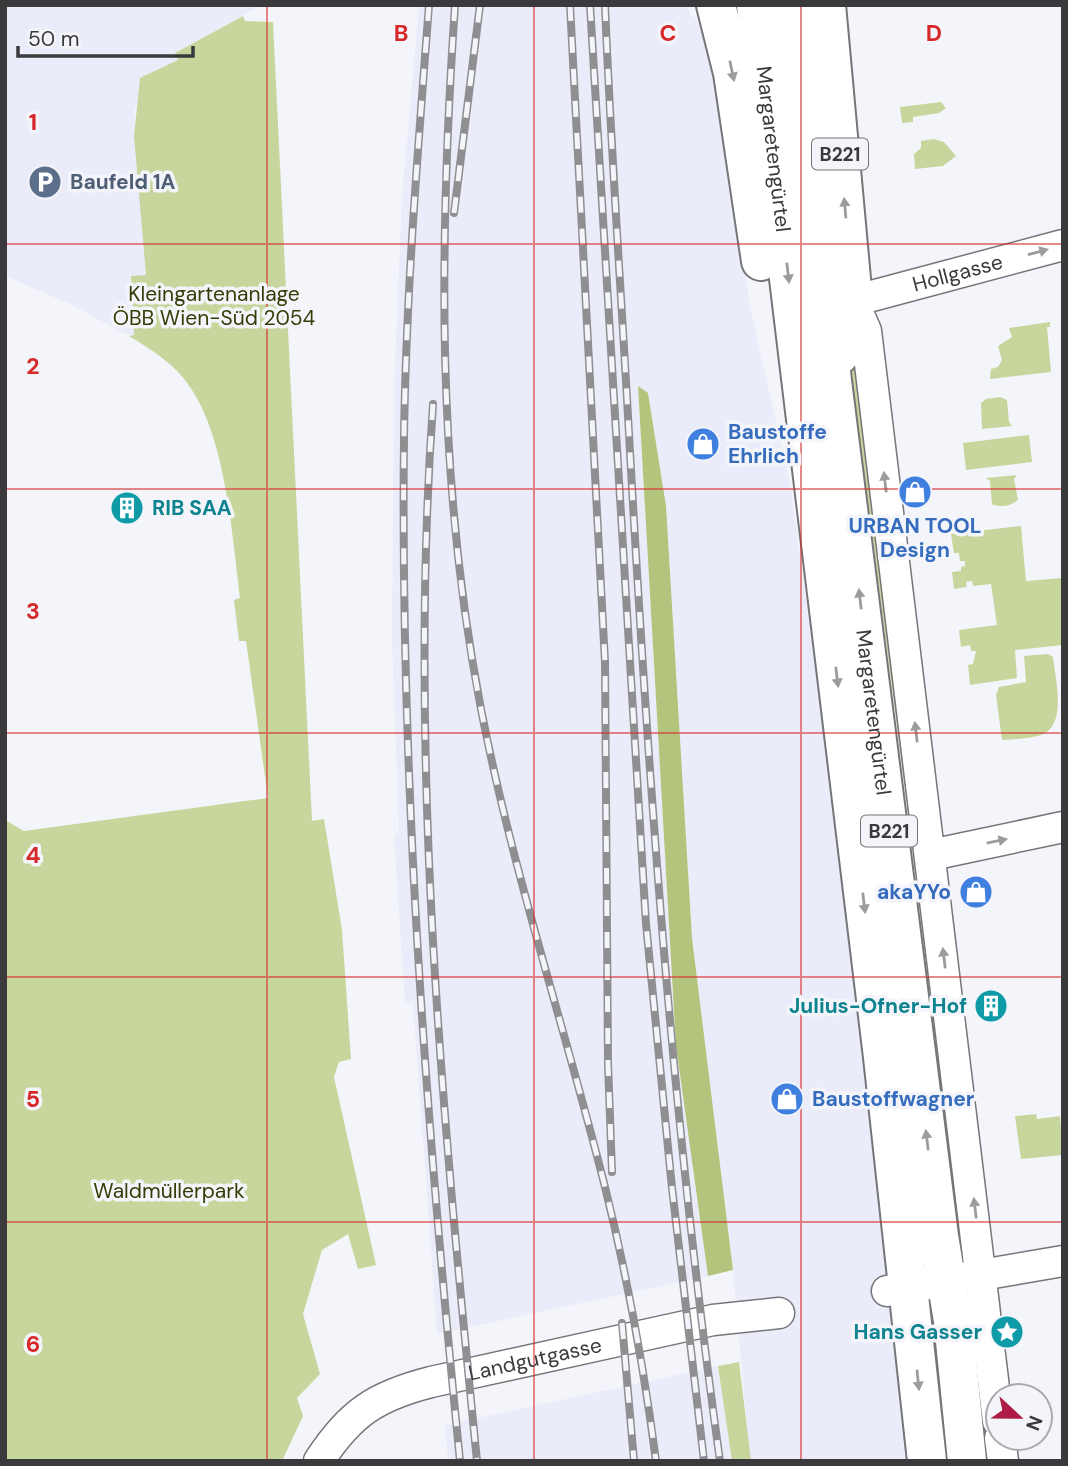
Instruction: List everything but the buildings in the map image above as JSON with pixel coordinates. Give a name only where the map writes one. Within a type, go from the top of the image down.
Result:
[{"type":"main road","points":[[716,5],[733,73],[773,340],[814,488]]},
{"type":"main road","name":"Margaretengürtel","points":[[756,5],[814,488],[898,1289],[927,1461]]},
{"type":"main road","name":"Margaretengürtel","points":[[819,6],[832,381],[964,1278],[967,1461]]},
{"type":"main road","name":"B221","points":[[819,6],[853,301],[832,381]]},
{"type":"street","name":"Hollgasse","points":[[853,301],[1063,245]]},
{"type":"street","name":"Margaretengürtel","points":[[853,301],[866,331],[931,855],[964,1278],[989,1382]]},
{"type":"street","points":[[931,855],[1063,827]]},
{"type":"street","points":[[898,1289],[1063,1261]]},
{"type":"street","name":"Landgutgasse","points":[[319,1461],[338,1432],[354,1416],[370,1404],[399,1390],[713,1320],[779,1312]]},
{"type":"shaded area","points":[[5,5],[260,6],[175,53],[178,60],[145,78],[134,113],[146,275],[131,277],[134,335],[123,333],[70,304],[5,276]]},
{"type":"shaded area","points":[[419,5],[689,5],[690,15],[696,18],[717,72],[750,307],[791,488],[863,1022],[911,1461],[750,1461],[733,1270],[692,938],[666,506],[648,393],[638,386],[676,1046],[708,1276],[437,1334],[413,1003],[405,1003],[394,836],[399,830],[392,641],[394,388],[402,196]]},
{"type":"shaded area","points":[[718,1366],[732,1461],[448,1461],[445,1425]]},
{"type":"green space","name":"Waldmüllerpark","points":[[243,16],[245,21],[273,22],[312,821],[324,819],[342,930],[351,1059],[339,1062],[334,1077],[376,1265],[358,1269],[348,1234],[322,1250],[303,1314],[320,1374],[297,1398],[303,1416],[282,1461],[5,1461],[5,820],[24,831],[268,798],[246,641],[239,641],[234,600],[240,598],[226,489],[212,433],[202,408],[184,379],[162,358],[129,336],[134,335],[131,276],[146,275],[134,136],[140,78],[178,60],[175,53]]},
{"type":"green space","points":[[941,102],[946,108],[939,113],[913,117],[913,122],[902,123],[900,107]]},
{"type":"green space","points":[[934,139],[944,142],[956,156],[943,166],[915,169],[914,154],[921,148],[921,141]]},
{"type":"green space","points":[[1050,322],[1050,327],[1047,327],[1051,372],[990,379],[991,369],[998,367],[1002,360],[998,346],[1012,337],[1009,328]]},
{"type":"green space","points":[[858,331],[963,1238],[854,395],[851,358]]},
{"type":"green space","points":[[638,386],[648,393],[666,506],[692,938],[733,1270],[708,1276],[676,1046]]},
{"type":"green space","points":[[1000,397],[1007,400],[1009,422],[1012,426],[982,429],[981,403],[986,399]]},
{"type":"green space","points":[[1029,435],[1032,462],[966,470],[963,443]]},
{"type":"green space","points":[[1017,475],[1014,479],[1018,500],[1005,506],[992,504],[990,481],[986,478]]},
{"type":"green space","points":[[1021,526],[1026,581],[1063,578],[1063,645],[1015,650],[1017,678],[970,685],[968,665],[973,664],[976,651],[971,651],[970,645],[961,647],[959,630],[997,625],[991,584],[973,586],[972,581],[966,582],[967,587],[954,589],[952,572],[961,571],[965,561],[960,561],[959,553],[954,553],[951,534]]},
{"type":"green space","points":[[1048,654],[1053,657],[1057,688],[1055,722],[1041,735],[1002,740],[996,695],[999,687],[1026,682],[1024,656]]},
{"type":"green space","points":[[1036,1114],[1037,1119],[1060,1116],[1063,1155],[1021,1159],[1015,1116]]},
{"type":"green space","points":[[739,1362],[751,1461],[732,1461],[718,1366]]},
{"type":"railway","points":[[429,5],[413,221],[405,383],[406,693],[426,1077],[460,1461]]},
{"type":"railway","points":[[455,5],[446,182],[445,358],[449,446],[466,622],[481,709],[508,828],[589,1124],[620,1252],[656,1461]]},
{"type":"railway","points":[[454,213],[480,5]]},
{"type":"railway","points":[[570,5],[605,662],[608,1063],[612,1172]]},
{"type":"railway","points":[[590,5],[646,924],[672,1188],[704,1461]]},
{"type":"railway","points":[[605,5],[637,579],[664,958],[689,1210],[720,1461]]},
{"type":"railway","points":[[433,404],[426,536],[424,668],[427,801],[441,1065],[477,1461]]},
{"type":"railway","points":[[622,1323],[634,1461]]},
{"type":"place","name":"Baufeld 1A","points":[[45,182]]},
{"type":"place","name":"Baustoffe Ehrlich","points":[[703,444]]},
{"type":"place","name":"URBAN TOOL Design","points":[[915,492]]},
{"type":"place","name":"RIB SAA","points":[[127,508]]},
{"type":"place","name":"akaYYo","points":[[976,892]]},
{"type":"place","name":"Julius-Ofner-Hof","points":[[991,1006]]},
{"type":"place","name":"Baustoffwagner","points":[[787,1099]]},
{"type":"place","name":"Hans Gasser","points":[[1007,1332]]},
{"type":"park label","name":"Kleingartenanlage ÖBB Wien-Süd 2054","points":[[214,306]]}]
